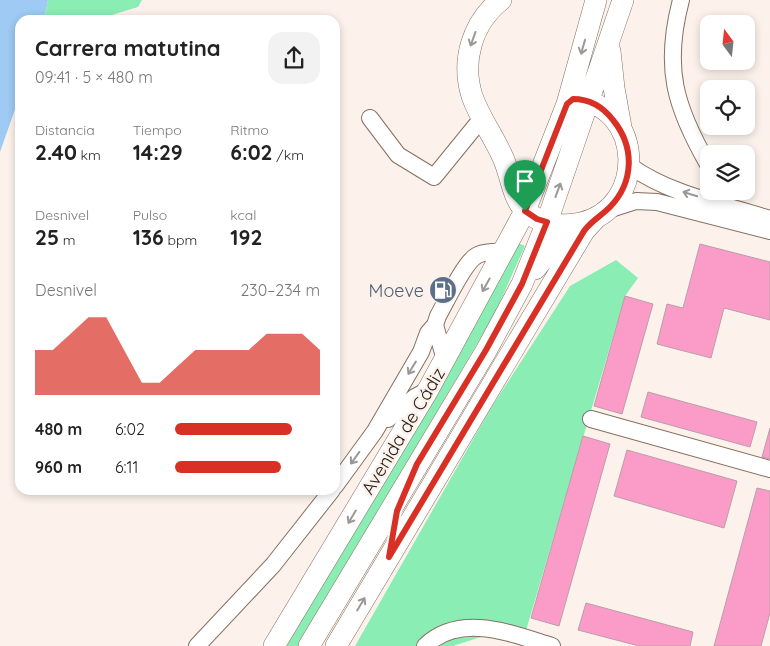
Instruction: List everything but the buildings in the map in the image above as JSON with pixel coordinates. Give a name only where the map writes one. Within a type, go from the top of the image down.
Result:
[{"type":"main road","points":[[501,0],[486,14],[478,26],[470,50],[469,78],[472,95],[504,159],[515,193],[525,211],[537,219],[547,222],[574,224],[602,214]]},
{"type":"main road","name":"Avenida de Cádiz","points":[[274,646],[428,390],[525,211],[567,104],[596,0]]},
{"type":"main road","name":"Avenida de Cádiz","points":[[309,646],[486,350],[522,284],[547,222],[590,102],[623,0]]},
{"type":"main road","points":[[610,40],[614,88],[630,166]]},
{"type":"main road","points":[[567,104],[573,99],[590,102],[607,112],[622,130]]},
{"type":"main road","name":"Avenida de Cádiz","points":[[336,646],[584,231],[617,199],[625,185],[630,166]]},
{"type":"main road","name":"Avenida de Cádiz","points":[[522,284],[574,224]]},
{"type":"main road","name":"Avenida de Cádiz","points":[[389,557],[397,511],[417,464]]},
{"type":"street","points":[[681,0],[675,30],[674,81],[684,121],[700,150]]},
{"type":"street","points":[[370,118],[398,155],[434,176],[482,118]]},
{"type":"street","points":[[630,166],[646,178],[676,190],[700,194]]},
{"type":"street","points":[[724,200],[770,219]]},
{"type":"street","points":[[602,214],[636,201],[657,202],[770,231]]},
{"type":"street","points":[[340,479],[375,431],[421,352],[428,332],[435,325],[438,316],[468,263],[476,256],[484,253],[501,252],[506,249]]},
{"type":"street","points":[[435,325],[445,360]]},
{"type":"street","points":[[375,431],[407,402],[428,390]]},
{"type":"street","points":[[591,418],[770,469]]},
{"type":"street","points":[[197,646],[291,543],[328,495]]},
{"type":"street","points":[[429,643],[469,627],[495,629],[552,646]]},
{"type":"green space","points":[[48,0],[142,0],[138,7],[112,15],[45,15]]},
{"type":"green space","points":[[518,243],[525,246],[494,315],[299,646],[286,646]]},
{"type":"green space","points":[[616,260],[638,278],[625,296],[522,644],[487,635],[453,646],[355,646],[491,408],[570,286]]},
{"type":"water","points":[[0,0],[48,0],[45,15],[15,15],[15,109],[0,152]]},
{"type":"place","name":"Moeve","points":[[443,290]]},
{"type":"route","points":[[573,99],[584,100],[607,112],[622,130],[628,149],[630,166],[625,185],[608,210],[588,225],[584,231],[569,259],[389,557],[393,544],[397,511],[404,491],[417,464],[486,350],[522,284],[547,222],[537,219],[525,211],[567,104],[573,99]]}]
